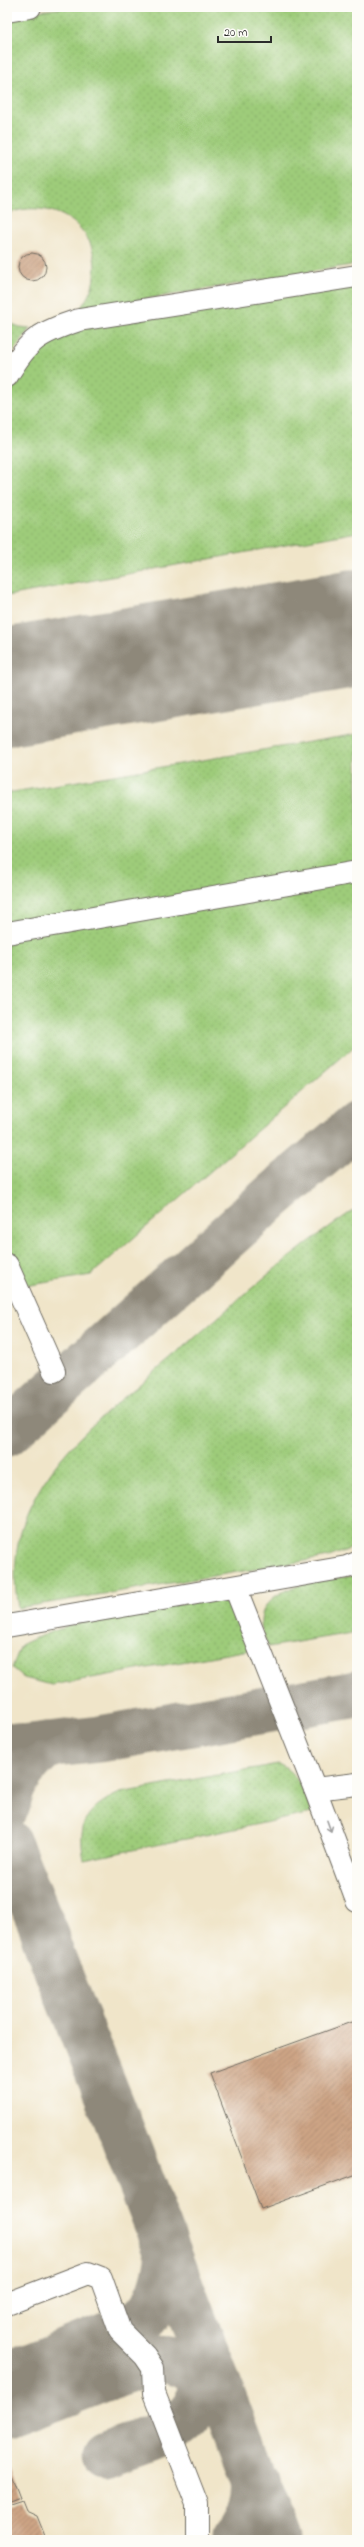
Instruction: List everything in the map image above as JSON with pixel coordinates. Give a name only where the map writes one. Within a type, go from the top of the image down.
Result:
[{"type":"lane","points":[[7,11],[30,7]]},
{"type":"lane","points":[[7,376],[33,339],[56,327],[79,320],[357,276]]},
{"type":"lane","points":[[7,933],[357,872]]},
{"type":"lane","points":[[7,1265],[54,1372]]},
{"type":"lane","points":[[7,1626],[347,1567],[357,1563]]},
{"type":"lane","points":[[235,1587],[315,1789],[357,1901]]},
{"type":"lane","points":[[315,1789],[357,1784]]},
{"type":"lane","points":[[7,2304],[88,2273],[101,2278],[120,2331],[145,2356],[153,2368],[154,2393],[197,2504],[197,2540]]},
{"type":"green space","points":[[70,7],[357,7],[357,264],[79,310],[91,291],[94,277],[94,259],[90,243],[82,230],[70,220],[56,213],[40,209],[24,209],[7,214],[7,15]]},
{"type":"green space","points":[[357,285],[357,532],[7,596],[7,397],[30,359],[41,346],[75,330]]},
{"type":"green space","points":[[7,322],[20,327],[30,328],[7,360]]},
{"type":"green space","points":[[357,734],[357,1044],[91,1275],[7,1289],[7,793]]},
{"type":"green space","points":[[357,1208],[357,1546],[329,1557],[18,1608],[15,1568],[16,1555],[22,1529],[32,1503],[45,1480],[60,1459],[96,1421],[264,1278],[310,1241]]},
{"type":"green space","points":[[357,1575],[357,1632],[268,1647],[261,1623],[264,1610],[272,1599],[298,1586]]},
{"type":"green space","points":[[214,1599],[234,1607],[249,1650],[52,1685],[24,1678],[12,1668],[21,1645],[67,1627],[91,1620],[140,1610]]},
{"type":"green space","points":[[278,1764],[296,1778],[312,1813],[84,1860],[82,1836],[83,1826],[87,1818],[99,1805],[120,1793]]},
{"type":"building","points":[[32,253],[42,257],[46,267],[42,277],[32,281],[22,277],[18,267],[22,257]]},
{"type":"building","points":[[357,2020],[357,2174],[261,2209],[210,2073]]},
{"type":"building","points":[[7,2464],[20,2498],[7,2503]]},
{"type":"building","points":[[22,2501],[26,2511],[37,2516],[45,2536],[44,2540],[7,2540],[7,2506]]},
{"type":"taxiway","points":[[7,1433],[276,1193],[357,1125]]},
{"type":"taxiway","points":[[7,1745],[21,1748],[100,1739],[357,1694]]},
{"type":"taxiway","points":[[7,1805],[9,1796],[21,1772],[46,1745]]},
{"type":"taxiway","points":[[7,1841],[47,1938],[45,1939],[118,2122],[277,2540]]},
{"type":"taxiway","points":[[17,2372],[140,2322],[147,2315],[157,2300],[166,2274],[169,2256]]},
{"type":"taxiway","points":[[12,2414],[154,2359],[174,2361],[191,2368],[199,2372],[220,2391]]},
{"type":"taxiway","points":[[105,2455],[161,2434],[188,2416],[198,2402],[205,2385],[209,2362]]},
{"type":"taxiway","points":[[237,2540],[242,2533],[252,2510],[254,2478]]},
{"type":"runway","points":[[7,687],[357,628]]}]
